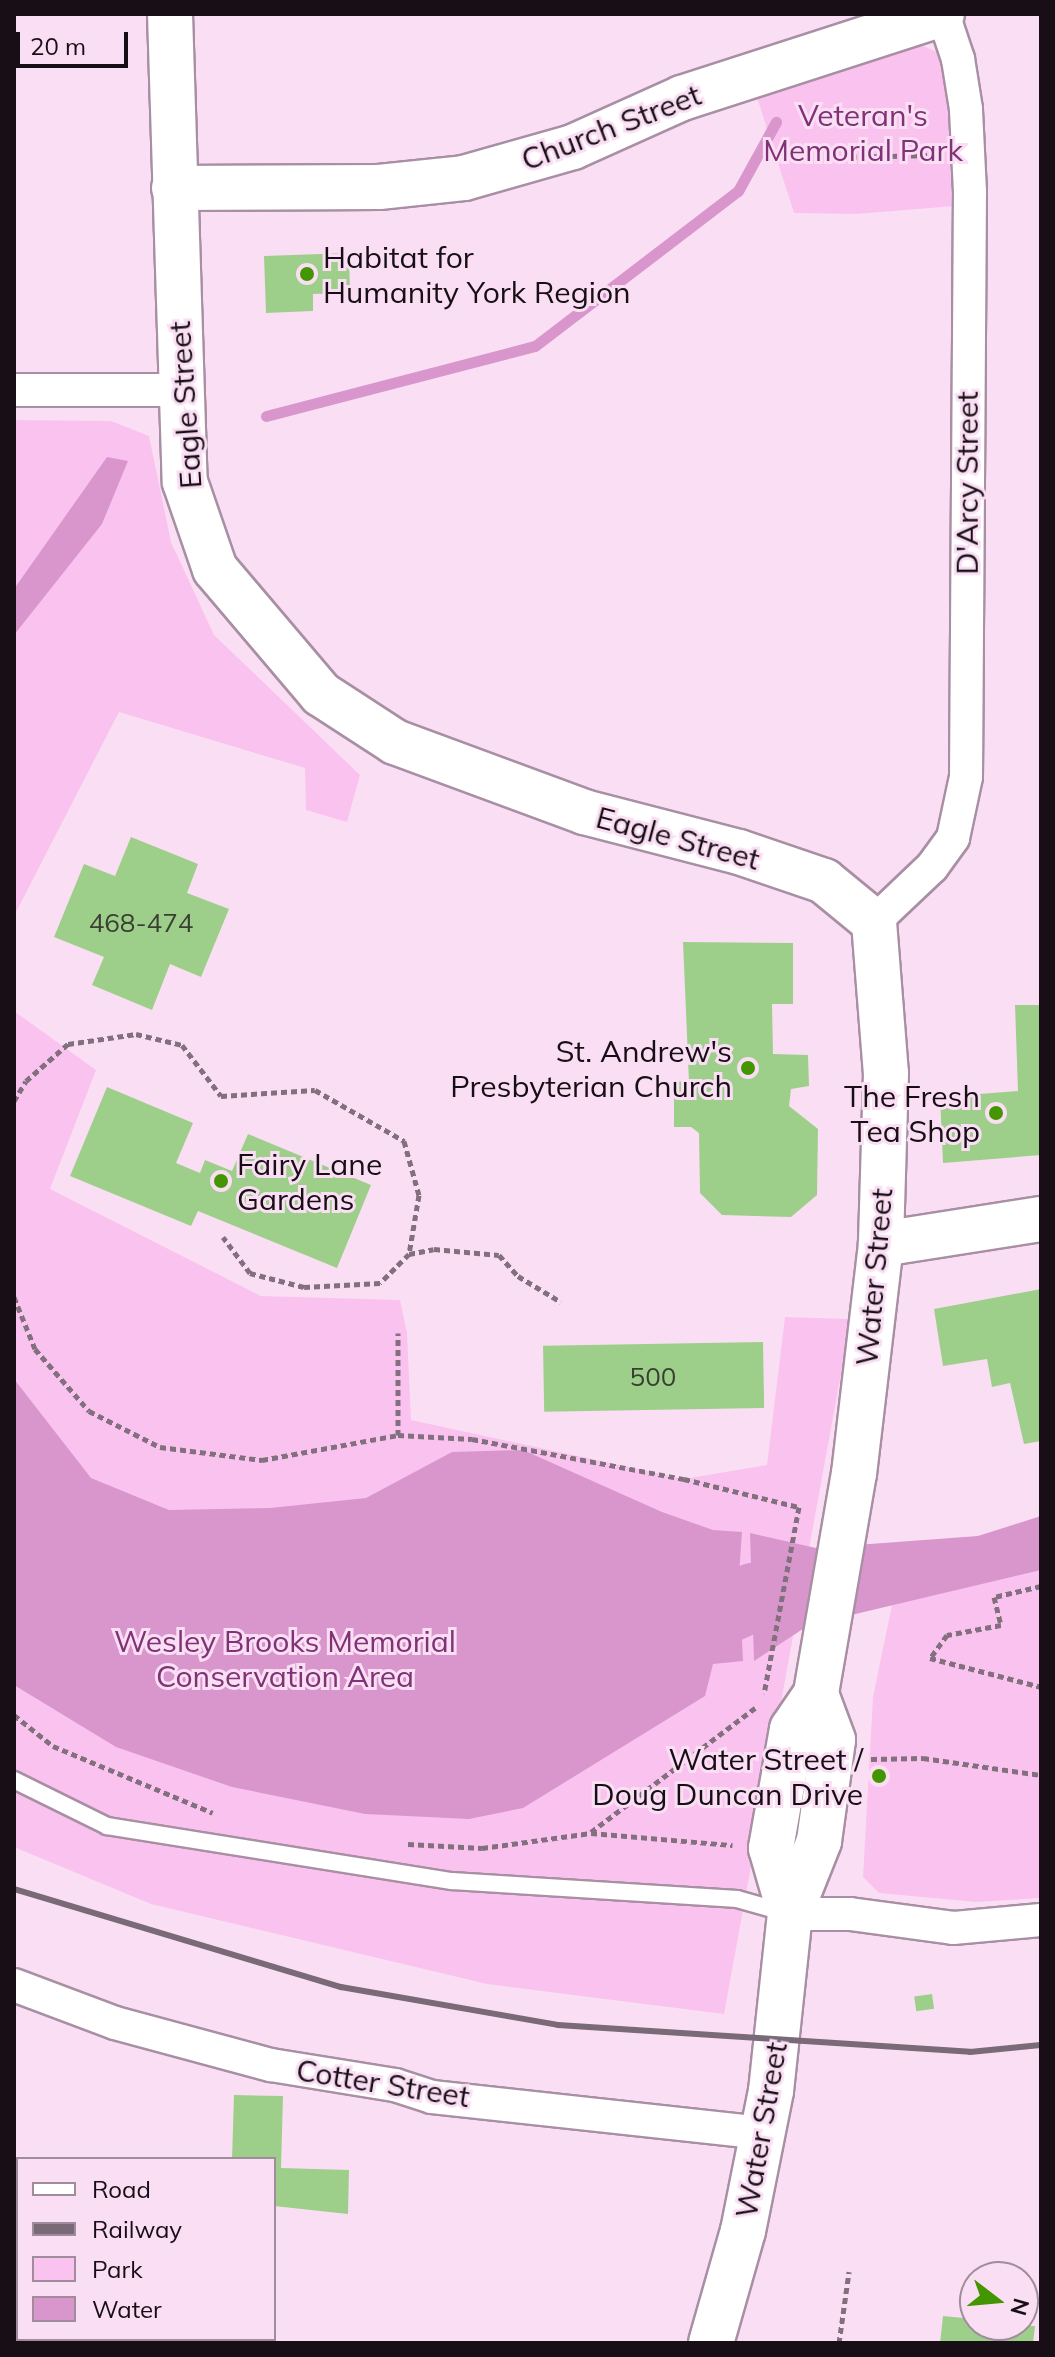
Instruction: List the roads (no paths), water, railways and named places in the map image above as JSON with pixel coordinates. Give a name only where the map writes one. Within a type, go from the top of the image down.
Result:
[{"type":"main road","name":"Eagle Street","points":[[170,14],[185,482],[215,569],[321,694],[395,742],[584,812],[739,852],[824,881],[874,922]]},
{"type":"main road","name":"Church Street","points":[[174,188],[379,187],[464,178],[573,147],[682,98],[942,14]]},
{"type":"main road","name":"Water Street","points":[[711,2343],[743,2231],[762,2133],[790,1914],[771,1848],[792,1729],[816,1694],[854,1473],[881,1244],[886,1073],[874,922]]},
{"type":"main road","points":[[881,1244],[1041,1219]]},
{"type":"street","name":"D'Arcy Street","points":[[874,922],[932,867],[953,838],[963,806],[968,154],[958,59],[942,14]]},
{"type":"street","points":[[14,390],[182,390]]},
{"type":"street","points":[[790,1914],[850,1914],[953,1928],[1041,1920]]},
{"type":"street","name":"Cotter Street","points":[[14,1985],[115,2023],[271,2065],[367,2080],[432,2097],[762,2133]]},
{"type":"lane","points":[[14,1780],[107,1826],[452,1881],[737,1899],[790,1914]]},
{"type":"water","points":[[107,457],[128,461],[102,524],[14,635],[14,589]]},
{"type":"water","points":[[14,1379],[91,1478],[169,1510],[270,1508],[366,1498],[452,1452],[523,1450],[662,1512],[713,1530],[742,1532],[739,1575],[743,1661],[713,1664],[705,1696],[523,1808],[469,1819],[365,1814],[232,1787],[116,1747],[14,1685]]},
{"type":"water","points":[[1041,1516],[1041,1570],[809,1625],[754,1661],[750,1533],[816,1548],[978,1536]]},
{"type":"waterway","points":[[266,416],[535,346],[738,191],[776,122]]},
{"type":"waterway","points":[[657,1641],[754,1597],[844,1581]]},
{"type":"railway","points":[[14,1889],[341,1987],[558,2025],[970,2052],[1041,2045]]},
{"type":"place","name":"Habitat for Humanity York Region","points":[[307,274]]},
{"type":"place","name":"St. Andrew's Presbyterian Church","points":[[748,1068]]},
{"type":"place","name":"The Fresh Tea Shop","points":[[996,1113]]},
{"type":"place","name":"Fairy Lane Gardens","points":[[221,1181]]},
{"type":"place","name":"Water Street / Doug Duncan Drive","points":[[879,1776]]},
{"type":"park label","name":"Veteran's Memorial Park","points":[[863,132]]},
{"type":"park label","name":"Wesley Brooks Memorial Conservation Area","points":[[285,1658]]}]
